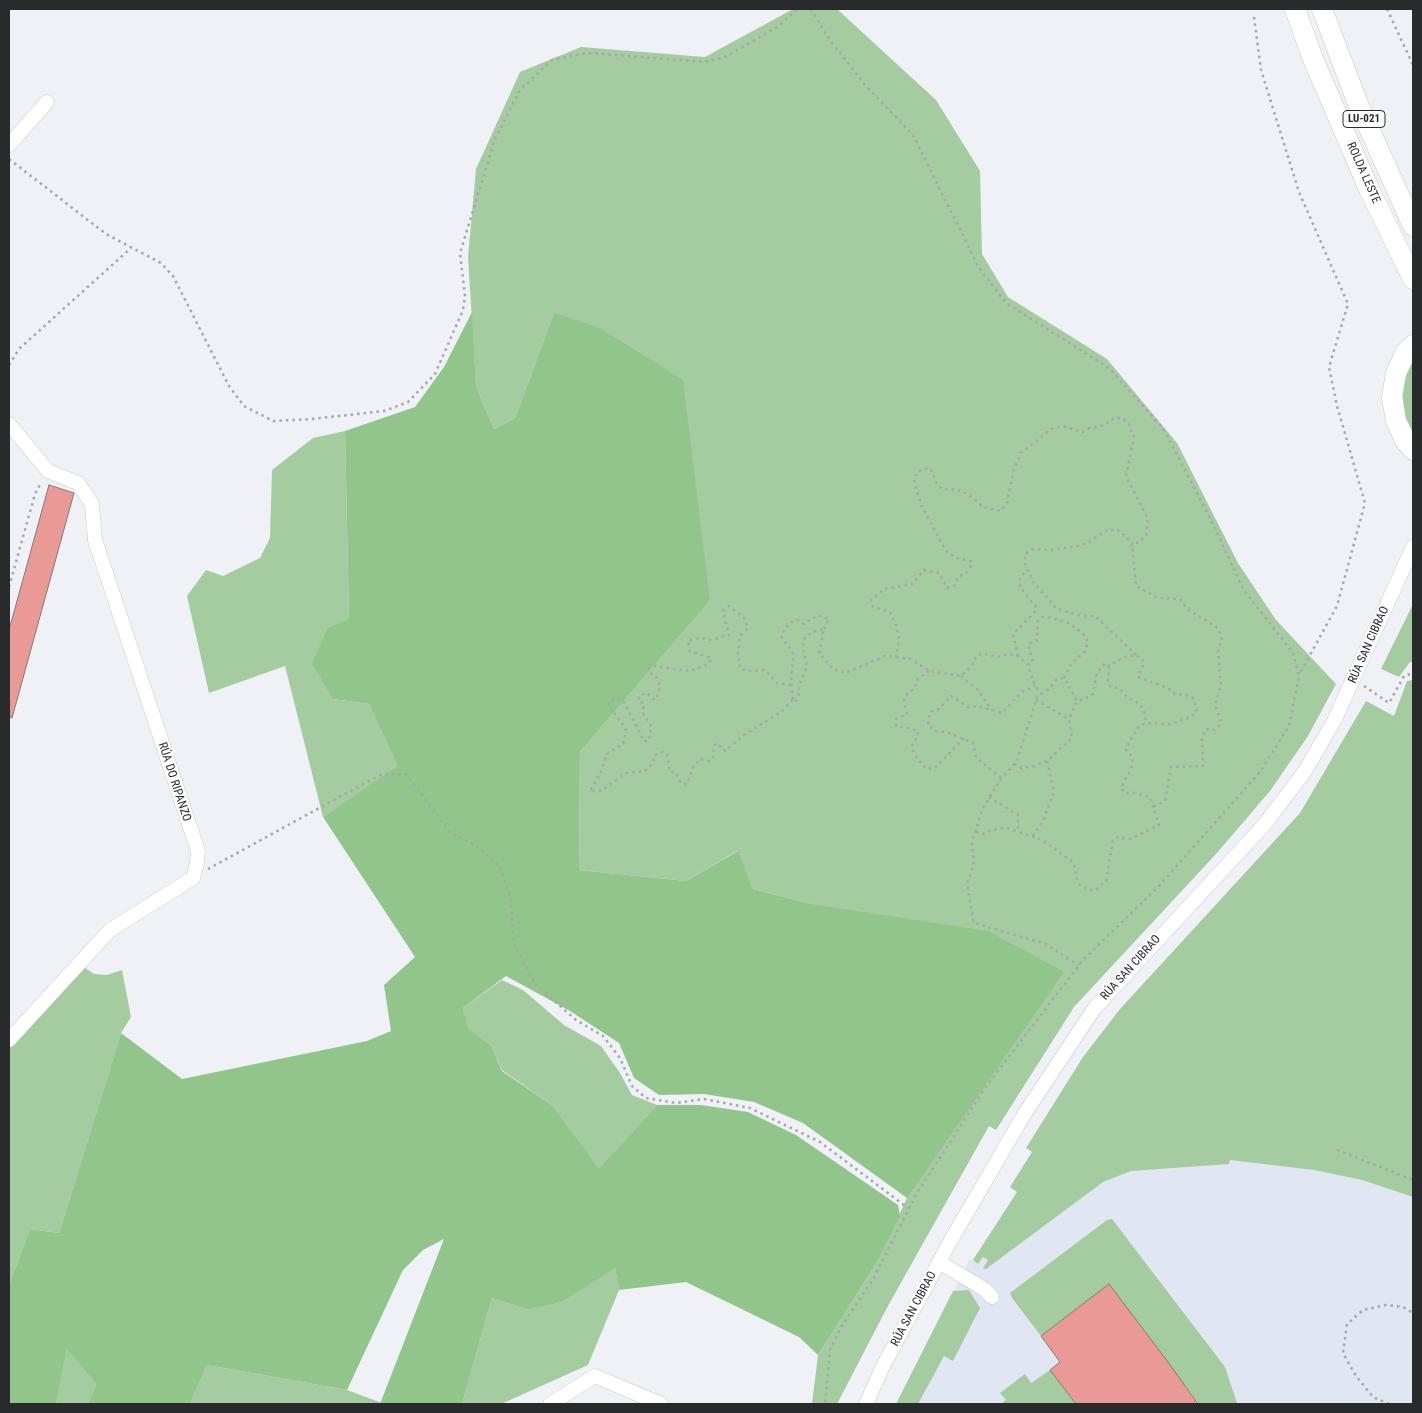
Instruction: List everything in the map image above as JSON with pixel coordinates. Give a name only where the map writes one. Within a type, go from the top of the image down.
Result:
[{"type":"highway","name":"ROLDA LESTE","points":[[1295,9],[1313,59],[1369,189],[1413,280]]},
{"type":"highway","name":"ROLDA LESTE","points":[[1322,9],[1358,104],[1413,226]]},
{"type":"highway","points":[[1413,344],[1406,352],[1396,373],[1392,397],[1396,420],[1406,442],[1413,450]]},
{"type":"street","points":[[9,145],[47,102]]},
{"type":"street","points":[[9,424],[48,471]]},
{"type":"street","name":"RÚA DO RIPANZO","points":[[48,471],[78,483],[92,504],[95,540],[198,851],[193,878]]},
{"type":"street","name":"RÚA SAN CIBRAO","points":[[866,1404],[882,1368],[939,1262],[1025,1113],[1094,1009],[1264,825],[1305,770],[1334,721],[1413,547]]},
{"type":"street","points":[[9,1040],[110,930],[193,878]]},
{"type":"street","points":[[939,1262],[984,1289],[992,1297]]},
{"type":"street","points":[[550,1404],[595,1376],[661,1404]]},
{"type":"path","points":[[9,159],[106,234],[160,263],[173,276],[229,386],[244,406],[273,421],[312,419],[384,410],[408,402],[435,374],[464,310],[465,296],[460,253],[495,139],[520,90],[552,60],[588,53],[705,62],[725,57],[779,26],[797,9]]},
{"type":"path","points":[[810,9],[827,36],[865,85],[914,135],[979,268],[1006,303],[1109,368],[1163,428],[1212,522],[1243,589],[1293,653],[1299,676]]},
{"type":"path","points":[[1387,9],[1413,65]]},
{"type":"path","points":[[825,1404],[830,1350],[841,1327],[872,1281],[908,1208],[985,1088],[1078,965],[1157,888],[1260,772],[1289,726],[1299,676],[1338,606],[1365,503],[1338,406],[1330,367],[1348,304],[1299,192],[1261,70],[1254,16]]},
{"type":"path","points":[[9,365],[19,349],[131,248]]},
{"type":"path","points":[[896,658],[899,639],[896,625],[890,612],[873,607],[871,600],[884,589],[912,584],[924,570],[940,573],[947,588],[954,586],[958,577],[966,573],[972,566],[971,561],[957,558],[946,551],[922,507],[914,481],[917,472],[923,468],[931,469],[938,486],[942,489],[958,490],[968,494],[983,507],[1001,510],[1007,502],[1014,469],[1021,453],[1051,429],[1062,426],[1083,432],[1090,428],[1105,425],[1114,418],[1122,418],[1129,424],[1134,437],[1126,476],[1148,519],[1146,536],[1132,547]]},
{"type":"path","points":[[9,587],[35,494],[48,471]]},
{"type":"path","points":[[976,832],[983,834],[991,830],[1018,830],[1032,836],[1062,852],[1074,863],[1076,877],[1080,885],[1088,890],[1096,890],[1106,880],[1113,840],[1118,837],[1130,839],[1158,825],[1150,797],[1136,793],[1125,794],[1121,788],[1131,769],[1133,758],[1126,750],[1139,726],[1146,723],[1170,724],[1191,717],[1197,712],[1193,698],[1187,695],[1175,694],[1168,688],[1138,677],[1144,663],[1141,658],[1095,616],[1082,616],[1057,609],[1034,583],[1024,564],[1025,554],[1033,549],[1052,550],[1078,546],[1089,542],[1105,530],[1116,529],[1128,538],[1132,547],[1136,586],[1158,598],[1180,599],[1187,609],[1218,628],[1222,638],[1218,651],[1221,686],[1215,704],[1221,723],[1215,730],[1206,729],[1202,739],[1203,766],[1171,767],[1165,801],[1153,807]]},
{"type":"path","points":[[1018,656],[1013,634],[1034,613],[1036,607],[1020,587],[1020,577],[1028,571]]},
{"type":"path","points":[[791,685],[777,683],[765,670],[746,671],[740,668],[738,653],[740,636],[748,628],[744,618],[729,606],[723,611],[729,635],[710,640],[700,638],[688,642],[690,650],[711,658],[709,664],[690,671],[654,666],[649,668],[648,672],[657,678],[660,686],[655,700],[647,693],[640,695],[638,700],[644,704],[643,713],[650,726],[649,741],[644,741],[624,702],[614,697],[608,705],[626,729],[625,737],[623,744],[607,754],[600,774],[590,791],[601,791],[626,774],[645,770],[652,764],[655,755],[663,752],[667,754],[670,772],[675,772],[681,783],[686,784],[693,767],[700,759],[709,761],[713,758],[714,746],[717,744],[725,751],[744,735],[781,712],[793,699]]},
{"type":"path","points":[[793,699],[791,685],[794,655],[781,636],[789,623],[797,620],[804,624],[818,615],[829,619],[824,629],[819,653],[833,669],[845,673],[885,656],[911,659],[929,670],[961,676],[978,689],[992,711]]},
{"type":"path","points":[[1028,665],[1033,662],[1028,644],[1037,640],[1038,621],[1042,617],[1052,618],[1068,624],[1082,633],[1088,642],[1085,652],[1071,664],[1064,678],[1056,680],[1036,700],[1014,764],[1001,778],[983,808],[972,842],[974,864],[968,884],[974,923],[1046,944],[1078,965]]},
{"type":"path","points":[[793,699],[795,702],[799,694],[799,685],[807,667],[803,648],[804,639],[812,632],[824,629]]},
{"type":"path","points":[[961,676],[971,667],[976,657],[982,653],[997,657],[1009,654],[1018,656],[1028,665],[1035,686],[1041,694]]},
{"type":"path","points":[[1109,666],[1124,657],[1136,655]]},
{"type":"path","points":[[1014,764],[1021,768],[1032,767],[1046,761],[1072,738],[1069,719],[1077,701],[1093,694],[1097,673],[1105,663],[1109,666]]},
{"type":"path","points":[[1109,666],[1108,683],[1110,687],[1119,688],[1127,697],[1144,709],[1146,723]]},
{"type":"path","points":[[929,670],[918,678],[915,688],[907,694],[904,700],[907,714],[896,719],[896,726],[918,731],[918,736],[912,745],[914,754],[926,769],[935,768],[964,738]]},
{"type":"path","points":[[1354,678],[1389,703],[1404,676],[1413,673]]},
{"type":"path","points":[[1064,678],[1077,701]]},
{"type":"path","points":[[1001,778],[976,757],[973,743],[947,732],[935,731],[928,725],[930,712],[939,709],[951,696],[968,707],[978,706],[1002,713],[1014,698],[1023,691],[1035,686]]},
{"type":"path","points":[[1036,700],[1069,719]]},
{"type":"path","points":[[1032,836],[1043,821],[1054,790],[1046,761]]},
{"type":"path","points":[[193,878],[383,774],[406,774],[450,832],[477,846],[499,865],[510,894],[514,944],[536,985],[576,1020],[603,1036],[620,1058],[632,1086],[646,1098],[676,1102],[704,1099],[750,1108],[820,1142],[908,1208]]},
{"type":"path","points":[[989,797],[1018,815],[1018,830]]},
{"type":"path","points":[[1337,1150],[1413,1180]]},
{"type":"path","points":[[1390,1404],[1373,1397],[1356,1376],[1344,1352],[1347,1324],[1363,1310],[1386,1306],[1404,1307],[1413,1313]]},
{"type":"shaded area","points":[[1056,1135],[1314,1170],[1362,1180],[1413,1197],[1413,1404],[896,1404],[970,1259],[973,1260]]},
{"type":"green space","points":[[793,9],[837,9],[936,100],[980,171],[982,254],[1008,297],[1107,359],[1177,443],[1238,563],[1276,620],[1336,684],[1308,736],[1270,791],[1216,854],[1074,1007],[996,1130],[989,1126],[889,1304],[837,1404],[812,1404],[818,1355],[876,1264],[907,1198],[811,904],[753,889],[737,851],[686,881],[579,870],[580,752],[710,601],[554,313],[515,418],[494,429],[476,386],[468,257],[476,169],[520,72],[581,47],[705,57]]},
{"type":"green space","points":[[472,312],[476,386],[494,429],[515,418],[554,313],[600,328],[683,380],[710,601],[580,752],[579,870],[686,881],[738,851],[753,889],[811,904],[988,931],[1064,972],[907,1198],[803,1123],[754,1102],[704,1094],[659,1095],[634,1078],[619,1043],[570,1011],[506,976],[463,1008],[468,1029],[491,1045],[502,1071],[553,1106],[599,1169],[657,1105],[701,1105],[748,1112],[796,1135],[898,1205],[900,1216],[876,1264],[818,1355],[799,1337],[686,1282],[619,1290],[615,1268],[562,1302],[529,1310],[492,1298],[462,1404],[380,1404],[444,1239],[423,1250],[403,1270],[347,1390],[207,1365],[190,1404],[88,1404],[96,1384],[67,1349],[56,1404],[9,1404],[9,1285],[30,1229],[59,1233],[121,1033],[182,1079],[367,1041],[391,1031],[384,985],[415,957],[323,817],[398,766],[369,704],[333,699],[312,663],[328,628],[349,619],[345,431],[415,407],[444,367]]},
{"type":"green space","points":[[1413,361],[1413,433],[1406,420],[1402,394],[1408,368]]},
{"type":"green space","points":[[345,431],[349,620],[333,699],[369,704],[399,767],[323,817],[285,666],[209,693],[187,596],[206,570],[223,576],[260,558],[270,538],[272,470],[313,438]]},
{"type":"green space","points":[[1413,604],[1413,662],[1410,662],[1399,677],[1381,669]]},
{"type":"green space","points":[[1413,680],[1413,1197],[1362,1180],[1314,1170],[1230,1160],[1229,1164],[1131,1171],[1103,1182],[986,1269],[983,1268],[988,1260],[983,1257],[978,1264],[973,1260],[1017,1192],[1010,1187],[1032,1152],[1026,1148],[1083,1057],[1120,1009],[1300,813],[1366,701],[1394,716],[1407,681]]},
{"type":"green space","points":[[81,965],[94,974],[107,975],[122,970],[131,1017],[121,1033],[59,1233],[30,1229],[9,1285],[9,1048]]},
{"type":"green space","points":[[502,980],[523,990],[564,1025],[601,1046],[620,1073],[632,1095],[657,1105],[599,1170],[553,1106],[502,1070],[491,1045],[467,1029],[463,1008]]},
{"type":"green space","points":[[1112,1219],[1225,1367],[1237,1403],[1199,1404],[1109,1284],[1041,1336],[1012,1298],[1010,1293],[1107,1220]]},
{"type":"green space","points":[[615,1267],[619,1290],[588,1365],[501,1404],[462,1404],[492,1298],[529,1310],[562,1302]]},
{"type":"green space","points":[[969,1290],[980,1308],[953,1361],[944,1356],[918,1404],[896,1404],[953,1291]]},
{"type":"green space","points":[[67,1348],[96,1384],[88,1404],[56,1404]]},
{"type":"green space","points":[[207,1365],[347,1390],[382,1403],[190,1404]]},
{"type":"green space","points":[[1050,1370],[1076,1404],[1001,1404],[1006,1400],[1000,1393],[1025,1374],[1031,1383]]},
{"type":"building","points":[[49,485],[74,493],[12,718],[9,717],[9,630]]},
{"type":"building","points":[[1109,1284],[1198,1404],[1076,1404],[1050,1370],[1060,1362],[1041,1336]]}]
